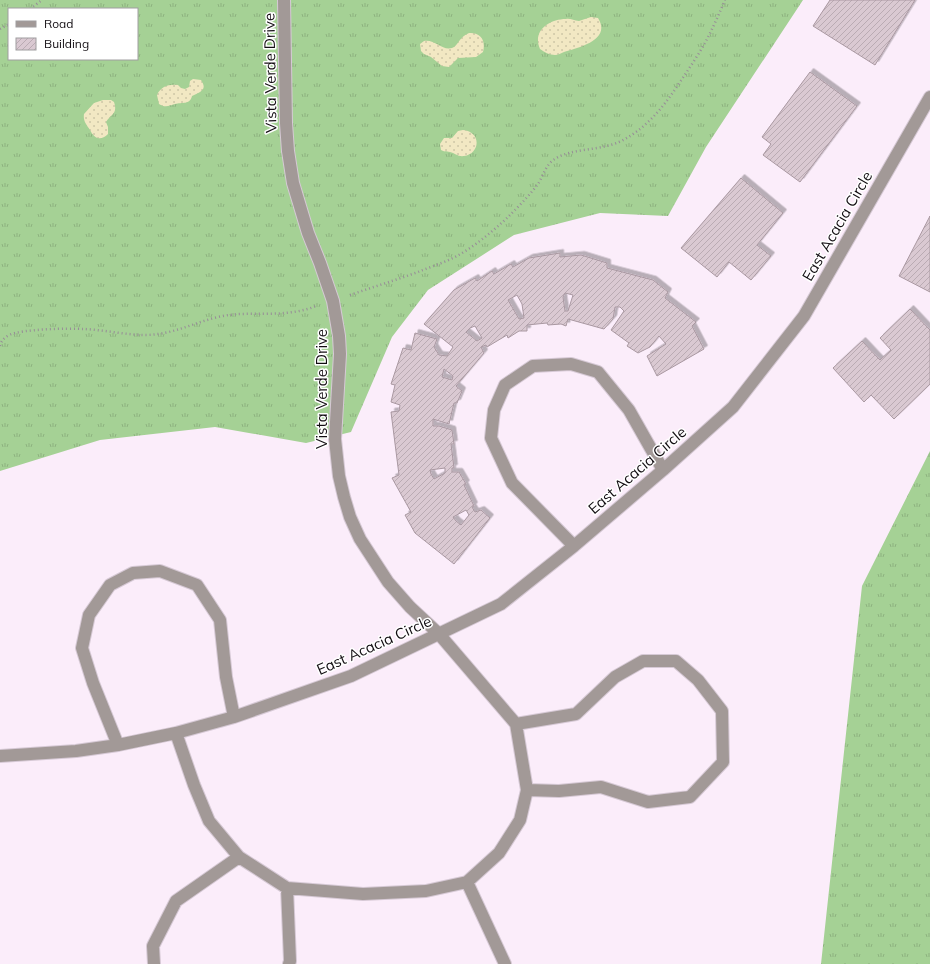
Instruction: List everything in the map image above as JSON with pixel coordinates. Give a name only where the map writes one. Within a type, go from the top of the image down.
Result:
[{"type":"street","name":"Vista Verde Drive","points":[[284,0],[286,123],[288,151],[293,183],[308,233],[333,300],[339,336],[340,354],[335,439],[339,476],[350,517],[360,539],[388,582],[410,607],[439,634],[516,724]]},
{"type":"street","name":"East Acacia Circle","points":[[0,756],[76,751],[118,744],[176,733],[234,717],[351,676],[500,604],[574,546],[663,470],[733,407],[804,316],[930,97]]},
{"type":"street","points":[[574,546],[512,483],[491,438],[494,410],[505,385],[533,366],[571,364],[598,372],[629,410],[663,470]]},
{"type":"street","points":[[118,744],[93,683],[82,648],[89,615],[110,585],[133,573],[160,571],[197,585],[220,620],[226,677],[234,717]]},
{"type":"street","points":[[176,733],[194,785],[209,821],[239,857],[287,888],[363,894],[426,891],[467,882],[499,852],[520,820],[527,790],[516,724],[576,714],[615,677],[643,661],[676,661],[698,680],[722,711],[723,762],[690,797],[648,802],[602,787],[560,791],[527,790]]},
{"type":"street","points":[[154,964],[153,946],[176,901],[239,857]]},
{"type":"street","points":[[467,882],[505,964]]},
{"type":"street","points":[[287,888],[289,964]]},
{"type":"path","points":[[31,8],[42,0]]},
{"type":"path","points":[[0,346],[4,338],[15,333],[70,328],[128,334],[163,334],[218,317],[293,312],[428,268],[455,257],[489,234],[523,202],[554,159],[571,153],[602,148],[618,143],[644,126],[667,102],[695,59],[709,35],[725,0]]},
{"type":"green space","points":[[0,0],[803,0],[706,147],[668,216],[600,213],[514,235],[428,290],[392,337],[351,432],[306,443],[215,427],[100,440],[0,471]]},
{"type":"green space","points":[[930,451],[930,964],[821,964],[862,586]]},
{"type":"sand","points":[[591,17],[598,18],[601,26],[601,32],[592,42],[556,55],[549,54],[540,49],[538,37],[540,32],[548,24],[554,21],[569,19],[579,21]]},
{"type":"sand","points":[[469,33],[477,34],[482,38],[484,44],[483,52],[476,57],[458,58],[449,67],[442,66],[421,51],[420,44],[424,41],[432,42],[445,48],[452,48]]},
{"type":"sand","points":[[193,79],[201,80],[204,86],[200,92],[192,96],[188,102],[167,106],[159,104],[157,95],[163,88],[168,85],[178,85],[185,89],[189,87],[190,81]]},
{"type":"sand","points":[[103,100],[111,100],[114,102],[115,111],[106,122],[108,134],[102,138],[98,138],[95,137],[85,122],[84,114],[94,103]]},
{"type":"sand","points":[[463,130],[469,132],[476,139],[476,147],[473,151],[462,156],[441,150],[440,144],[444,138],[452,138],[458,131]]},
{"type":"building","points":[[830,0],[915,0],[875,65],[813,26]]},
{"type":"building","points":[[810,72],[857,106],[800,182],[763,155],[771,144],[762,137]]},
{"type":"building","points":[[741,178],[783,213],[757,245],[771,256],[751,280],[729,262],[717,277],[681,248]]},
{"type":"building","points":[[930,216],[930,292],[899,276]]},
{"type":"building","points":[[560,253],[560,257],[581,255],[607,263],[607,268],[653,280],[668,292],[665,298],[696,322],[692,326],[704,349],[657,376],[647,356],[666,344],[659,336],[650,347],[638,353],[627,346],[629,343],[611,330],[624,311],[620,307],[615,307],[613,319],[604,329],[568,319],[566,326],[561,324],[548,325],[547,323],[527,325],[527,331],[519,331],[508,338],[507,335],[487,347],[486,345],[481,347],[484,353],[456,386],[462,391],[457,403],[454,403],[449,424],[433,419],[433,426],[439,426],[452,430],[454,444],[451,444],[454,468],[452,468],[452,472],[459,472],[466,484],[464,485],[474,506],[472,507],[475,512],[481,510],[490,518],[454,564],[415,533],[405,515],[411,512],[392,478],[399,475],[391,412],[399,411],[400,405],[391,402],[395,385],[391,384],[403,348],[411,350],[415,333],[437,339],[434,347],[439,355],[447,356],[453,347],[424,324],[454,290],[475,278],[477,281],[492,271],[494,274],[511,264],[513,267],[529,258]],"holes":[[[565,293],[573,295],[568,311],[565,311],[563,297]],[[517,295],[522,304],[524,318],[519,319],[508,300]],[[475,326],[482,338],[477,341],[466,332]],[[444,369],[453,376],[452,380],[442,377]],[[445,468],[445,473],[434,479],[430,470]],[[466,510],[469,515],[461,525],[453,517]]]},
{"type":"building","points":[[910,309],[930,330],[930,384],[894,419],[871,395],[864,402],[833,368],[862,341],[880,360],[891,350],[880,338]]}]
